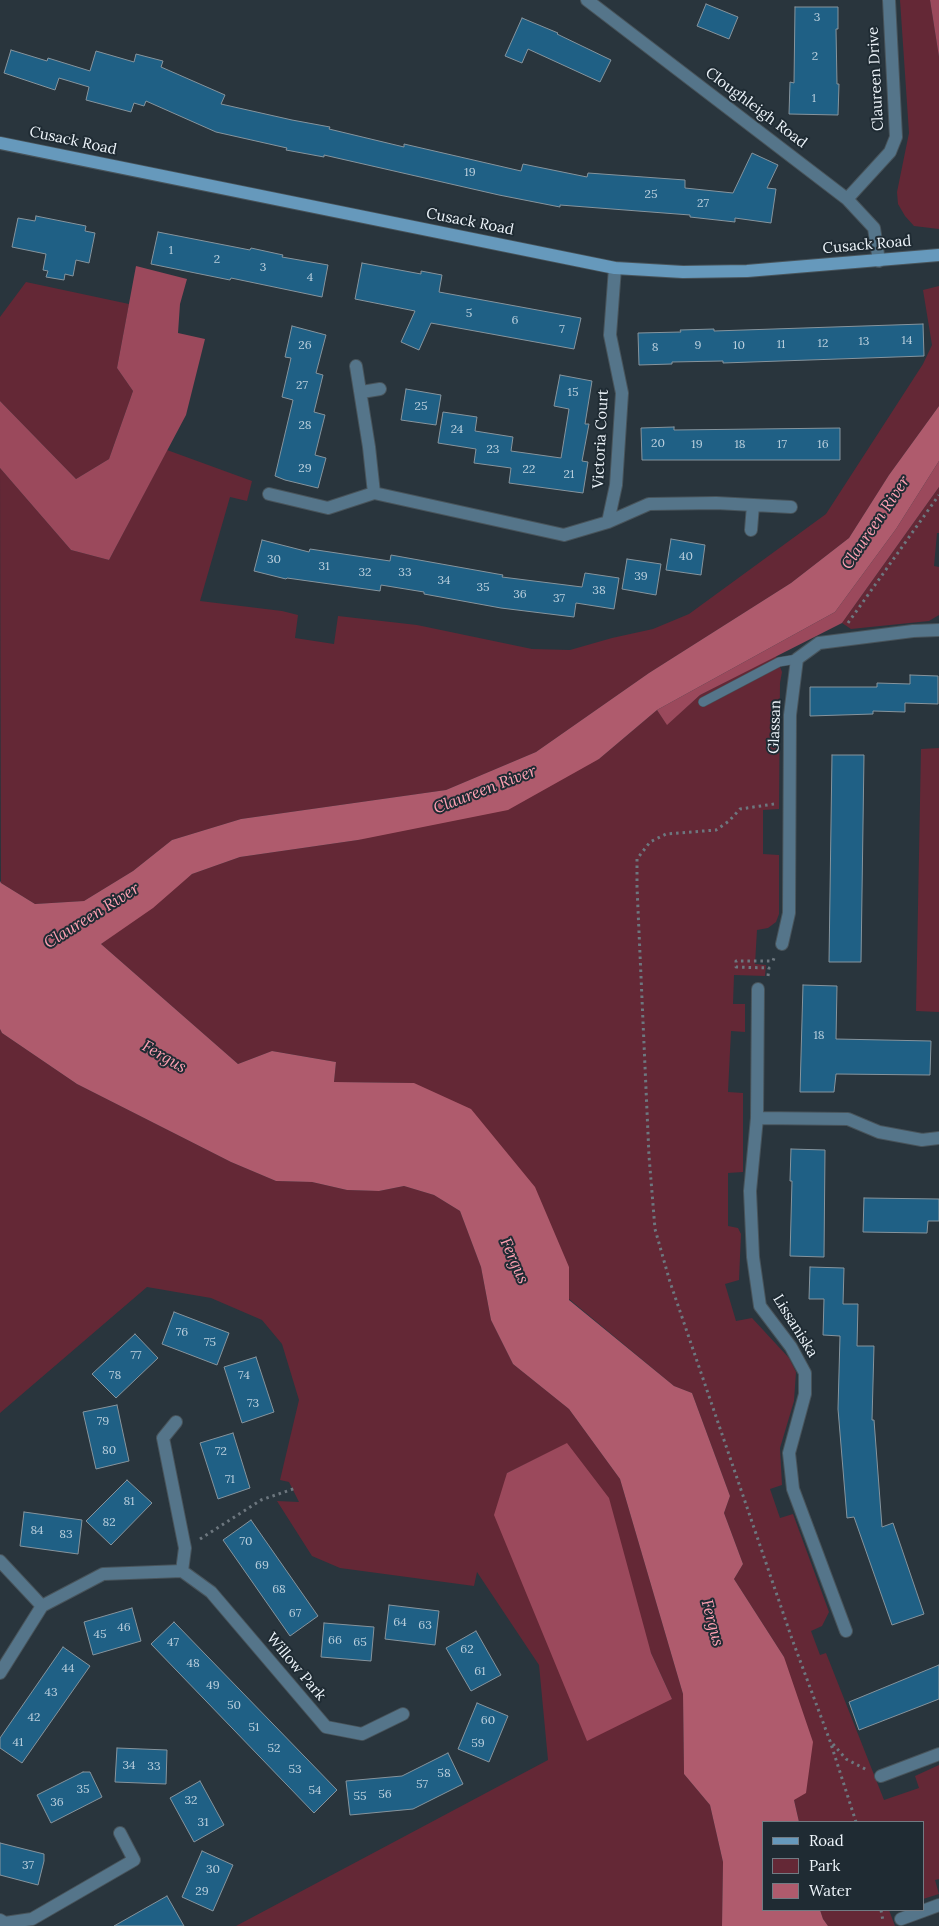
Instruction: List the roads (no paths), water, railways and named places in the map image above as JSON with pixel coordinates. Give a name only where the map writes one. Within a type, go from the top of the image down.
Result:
[{"type":"main road","name":"Cusack Road","points":[[0,143],[615,268],[683,272],[747,270],[939,255]]},
{"type":"street","name":"Cloughleigh Road","points":[[587,0],[848,199],[874,228],[879,261]]},
{"type":"street","name":"Claureen Drive","points":[[848,199],[890,152],[896,136],[889,0]]},
{"type":"street","name":"Victoria Court","points":[[608,522],[616,485],[622,393],[610,335],[615,268]]},
{"type":"street","points":[[356,366],[362,392],[374,494]]},
{"type":"street","points":[[362,392],[380,389]]},
{"type":"street","points":[[269,494],[328,508],[374,494],[564,536],[608,522],[649,504],[716,503],[791,507]]},
{"type":"street","points":[[751,530],[753,505]]},
{"type":"street","points":[[797,659],[819,643],[913,631],[939,630]]},
{"type":"street","name":"Glassan","points":[[782,944],[789,913],[790,715],[797,659]]},
{"type":"street","name":"Lissaniska","points":[[758,989],[757,1118],[750,1191],[753,1257],[760,1306],[791,1347],[805,1373],[805,1394],[789,1453],[793,1489],[846,1631]]},
{"type":"street","points":[[757,1118],[848,1119],[880,1132],[922,1140],[939,1138]]},
{"type":"street","points":[[0,1673],[42,1606],[103,1574],[182,1571],[185,1548],[163,1438],[176,1422]]},
{"type":"street","points":[[0,1561],[42,1606]]},
{"type":"street","name":"Willow Park","points":[[182,1571],[211,1592],[326,1727],[362,1734],[404,1714]]},
{"type":"street","points":[[881,1776],[939,1754]]},
{"type":"street","points":[[0,1920],[5,1922],[32,1919],[134,1860],[120,1833]]},
{"type":"street","points":[[924,1911],[939,1905]]},
{"type":"street","points":[[901,1919],[923,1911]]},
{"type":"lane","points":[[703,702],[779,662],[797,659]]},
{"type":"water","points":[[939,406],[939,461],[896,529],[835,612],[657,710],[599,759],[508,810],[358,840],[240,857],[192,874],[153,908],[101,944],[238,1064],[272,1051],[336,1062],[334,1082],[414,1083],[471,1109],[535,1187],[569,1267],[569,1300],[674,1386],[692,1393],[730,1496],[724,1513],[743,1564],[734,1579],[784,1657],[813,1742],[806,1793],[794,1800],[799,1821],[762,1821],[762,1911],[820,1911],[828,1926],[722,1926],[723,1862],[710,1805],[684,1774],[683,1694],[620,1479],[569,1409],[513,1364],[491,1320],[481,1267],[460,1211],[434,1195],[404,1186],[379,1191],[347,1190],[312,1182],[276,1181],[231,1162],[77,1084],[2,1033],[0,1029],[0,881],[35,904],[84,901],[133,871],[172,840],[241,819],[446,790],[536,752],[649,673],[791,583],[849,538],[889,475]]},
{"type":"water label","name":"Claureen River","points":[[876,523]]},
{"type":"water label","name":"Claureen River","points":[[485,790]]},
{"type":"water label","name":"Claureen River","points":[[92,916]]},
{"type":"water label","name":"Fergus","points":[[164,1057]]},
{"type":"water label","name":"Fergus","points":[[514,1261]]},
{"type":"water label","name":"Fergus","points":[[712,1623]]}]
